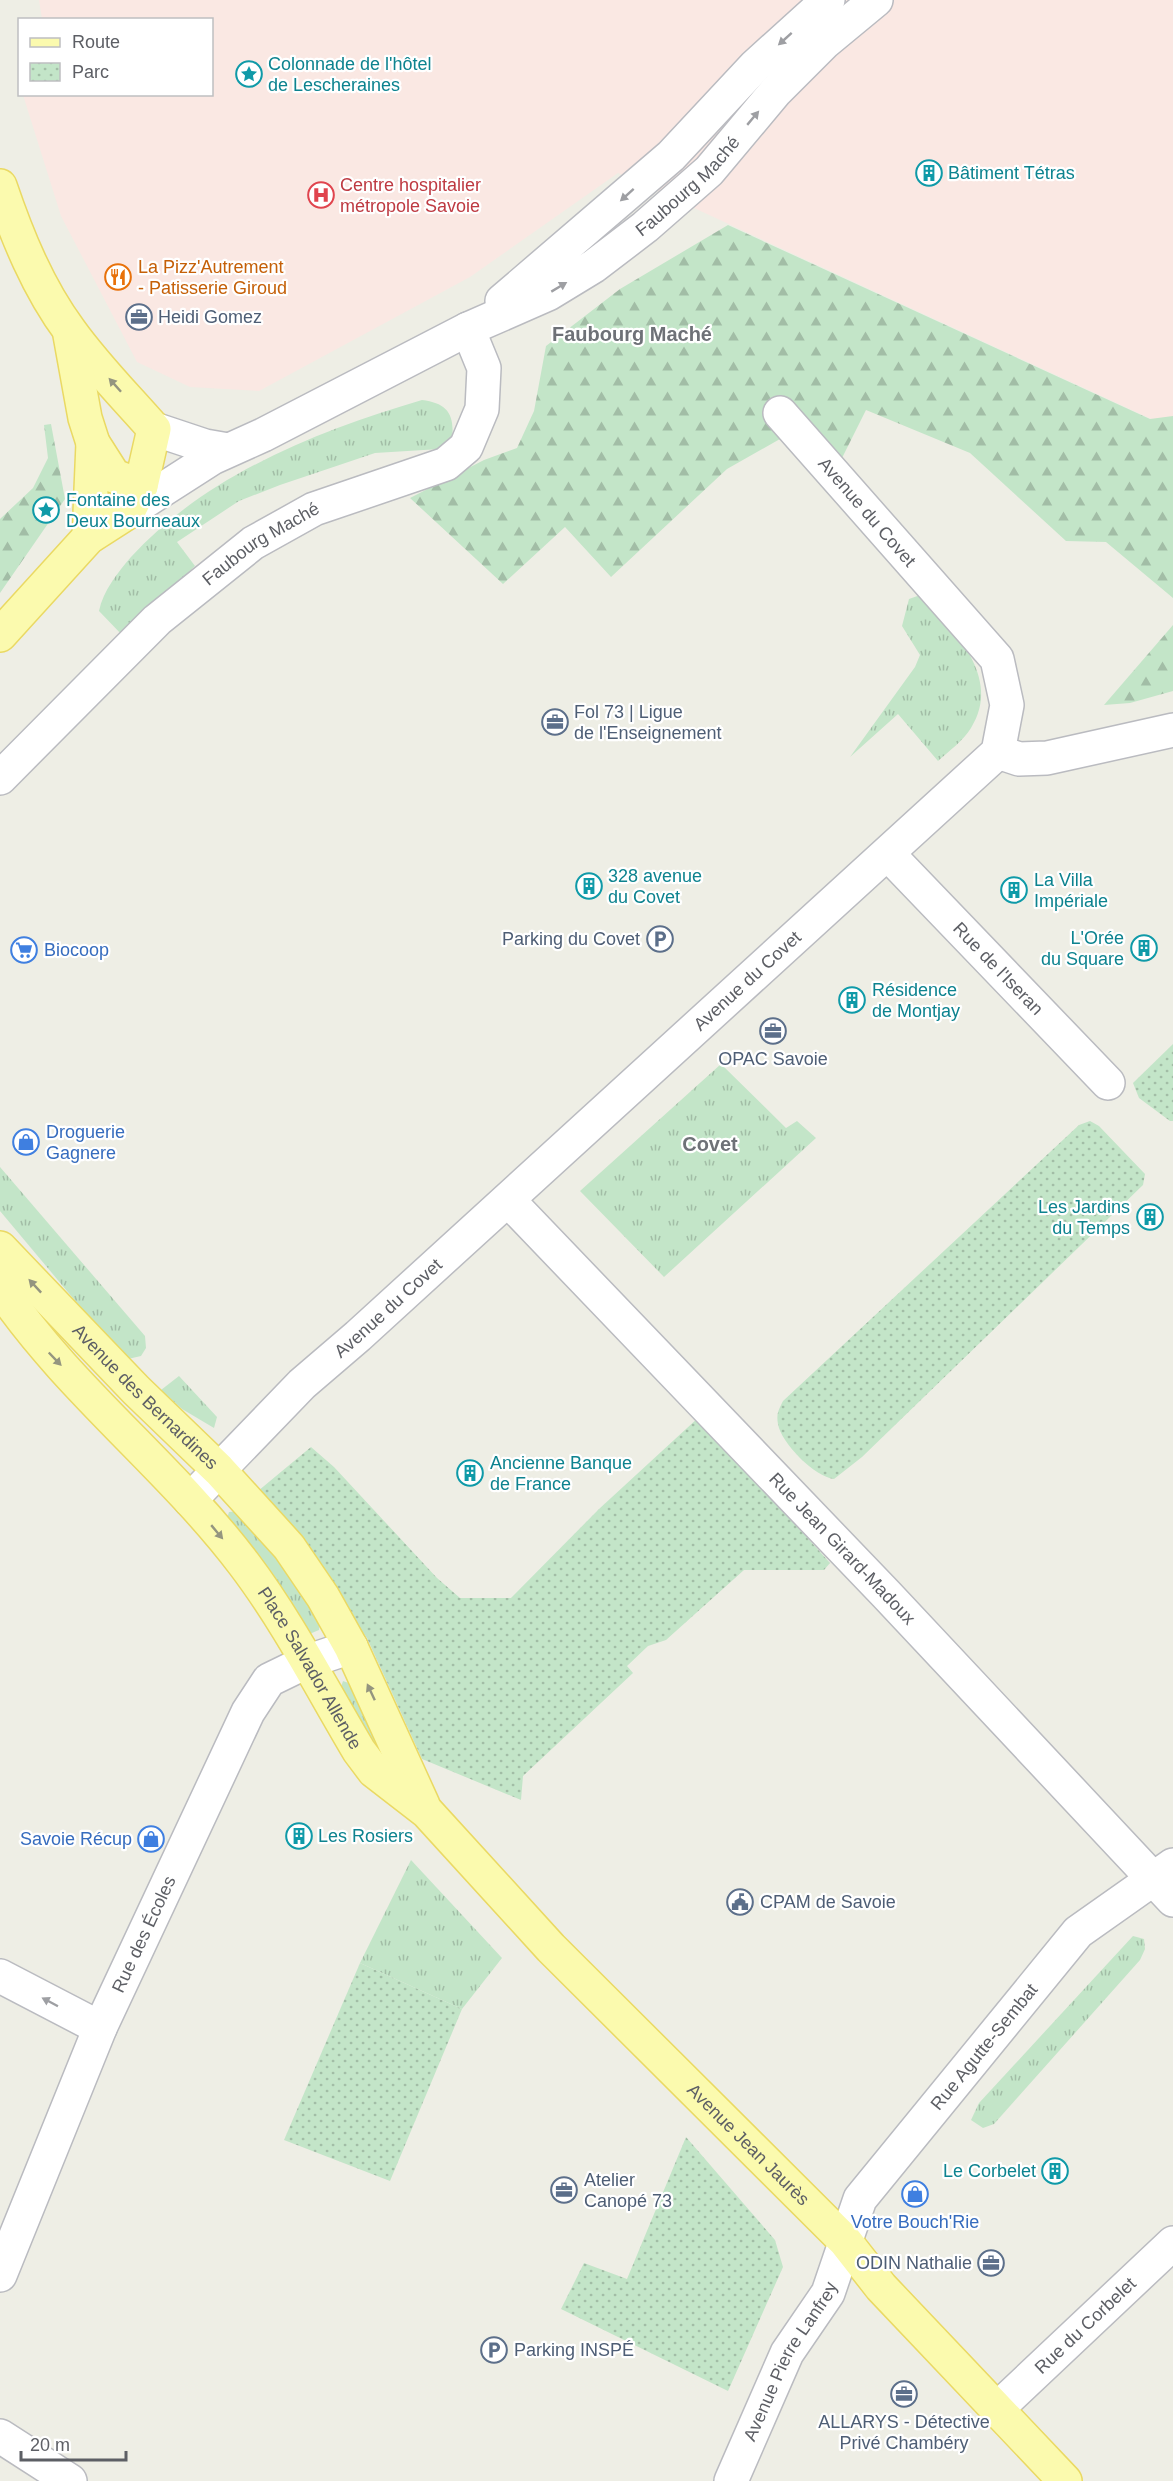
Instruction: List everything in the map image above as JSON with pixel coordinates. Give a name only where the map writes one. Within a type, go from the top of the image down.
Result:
[{"type":"main road","points":[[0,186],[15,228],[42,286],[69,330],[154,429],[146,494],[114,476],[93,443],[85,418],[69,330]]},
{"type":"main road","points":[[89,537],[93,443]]},
{"type":"main road","name":"Faubourg Maché","points":[[0,635],[89,537],[146,494]]},
{"type":"main road","name":"Avenue des Bernardines","points":[[0,1248],[136,1390],[219,1470],[289,1546]]},
{"type":"main road","name":"Avenue des Bernardines","points":[[6,1307],[190,1500],[244,1564]]},
{"type":"main road","name":"Place Salvador Allende","points":[[289,1546],[323,1597],[351,1647],[394,1745],[427,1812]]},
{"type":"main road","name":"Place Salvador Allende","points":[[244,1564],[277,1612],[359,1751],[374,1771],[427,1812]]},
{"type":"main road","name":"Avenue Jean Jaurès","points":[[427,1812],[551,1948],[844,2241],[881,2287],[1065,2481]]},
{"type":"street","name":"Faubourg Maché","points":[[468,329],[587,231],[671,156],[755,66],[828,0]]},
{"type":"street","name":"Faubourg Maché","points":[[146,494],[468,329],[549,294],[594,266],[645,227],[709,171],[776,91],[824,43],[876,0]]},
{"type":"street","name":"Faubourg Maché","points":[[0,778],[157,620],[253,543],[314,509],[446,464],[466,447],[482,409],[484,368],[468,329]]},
{"type":"street","name":"Avenue du Covet","points":[[190,1500],[302,1383],[508,1200],[998,752],[1007,705],[997,660],[780,413]]},
{"type":"street","points":[[154,429],[205,446],[228,450]]},
{"type":"street","points":[[998,752],[1019,759],[1047,758],[1173,730]]},
{"type":"street","name":"Rue de l'Iseran","points":[[888,854],[1108,1083]]},
{"type":"street","name":"Rue Jean Girard-Madoux","points":[[508,1200],[1166,1881]]},
{"type":"street","name":"Rue des Écoles","points":[[0,2275],[100,2028],[248,1712],[269,1680],[306,1662],[351,1647]]},
{"type":"street","name":"Rue Agutte-Sembat","points":[[844,2241],[861,2199],[1078,1932],[1166,1881]]},
{"type":"street","points":[[0,1976],[100,2028]]},
{"type":"street","name":"Avenue Pierre Lanfrey","points":[[731,2481],[787,2353],[828,2293],[844,2241]]},
{"type":"street","name":"Rue du Corbelet","points":[[998,2408],[1173,2243]]},
{"type":"street","points":[[0,2436],[70,2481]]},
{"type":"shaded area","name":"Centre hospitalier métropole Savoie","points":[[39,0],[1173,0],[1173,429],[618,173],[470,277],[259,391],[190,387],[137,362],[61,216],[23,96],[213,96],[213,18],[42,18]]},
{"type":"green space","points":[[728,225],[1150,419],[1173,416],[1173,598],[1106,542],[1066,541],[970,453],[866,410],[842,458],[820,436],[780,439],[727,469],[611,577],[565,527],[503,584],[410,498],[484,460],[517,448],[534,411],[546,346],[620,289]]},
{"type":"green space","points":[[422,400],[438,404],[448,411],[450,416],[452,439],[440,449],[375,453],[239,501],[177,542],[195,566],[123,636],[99,611],[107,589],[131,557],[193,502],[228,479],[265,459],[343,426]]},
{"type":"green space","points":[[51,424],[65,499],[0,593],[0,519],[33,488],[48,458],[44,425]]},
{"type":"green space","points":[[923,594],[960,639],[978,673],[981,691],[979,709],[971,728],[956,746],[938,761],[898,714],[850,757],[915,667],[920,655],[902,626],[909,599]]},
{"type":"green space","points":[[1173,625],[1173,691],[1130,703],[1104,705]]},
{"type":"green space","points":[[1173,1044],[1173,1121],[1170,1121],[1139,1098],[1133,1083]]},
{"type":"green space","points":[[721,1064],[786,1128],[797,1121],[816,1138],[664,1277],[580,1191]]},
{"type":"green space","points":[[1090,1121],[1099,1126],[1145,1174],[1143,1185],[862,1457],[834,1479],[826,1477],[809,1466],[792,1449],[780,1432],[777,1417],[783,1401],[1079,1125]]},
{"type":"green space","points":[[0,1167],[145,1336],[146,1348],[141,1356],[128,1359],[103,1334],[0,1211]]},
{"type":"green space","points":[[179,1376],[217,1417],[214,1428],[182,1409],[161,1390]]},
{"type":"green space","points":[[699,1417],[830,1563],[824,1570],[744,1570],[666,1640],[648,1646],[627,1666],[633,1673],[523,1776],[521,1800],[422,1759],[367,1638],[258,1491],[311,1447],[334,1467],[437,1578],[460,1598],[511,1598],[599,1509]]},
{"type":"green space","points":[[239,1511],[252,1518],[321,1616],[319,1630],[307,1635],[226,1522],[229,1512]]},
{"type":"green space","points":[[343,1681],[357,1686],[383,1744],[378,1753],[340,1690]]},
{"type":"green space","points":[[411,1860],[502,1958],[462,2009],[360,1963]]},
{"type":"green space","points":[[1133,1936],[1144,1939],[1145,1949],[1140,1960],[994,2124],[983,2128],[971,2120],[979,2103]]},
{"type":"green space","points":[[360,1963],[462,2009],[390,2181],[284,2140]]},
{"type":"green space","points":[[686,2137],[775,2240],[783,2267],[728,2391],[561,2309],[584,2263],[627,2279]]},
{"type":"place","name":"Colonnade de l'hôtel de Lescheraines","points":[[249,74]]},
{"type":"place","name":"Bâtiment Tétras","points":[[929,173]]},
{"type":"place","name":"Centre hospitalier métropole Savoie","points":[[321,195]]},
{"type":"place","name":"La Pizz'Autrement - Patisserie Giroud","points":[[118,277]]},
{"type":"place","name":"Heidi Gomez","points":[[139,317]]},
{"type":"place","name":"Fontaine des Deux Bourneaux","points":[[46,510]]},
{"type":"place","name":"Fol 73 | Ligue de l'Enseignement","points":[[555,722]]},
{"type":"place","name":"328 avenue du Covet","points":[[589,886]]},
{"type":"place","name":"La Villa Impériale","points":[[1014,890]]},
{"type":"place","name":"Parking du Covet","points":[[660,939]]},
{"type":"place","name":"L'Orée du Square","points":[[1144,948]]},
{"type":"place","name":"Biocoop","points":[[24,950]]},
{"type":"place","name":"Résidence de Montjay","points":[[852,1000]]},
{"type":"place","name":"OPAC Savoie","points":[[773,1031]]},
{"type":"place","name":"Droguerie Gagnere","points":[[26,1142]]},
{"type":"place","name":"Les Jardins du Temps","points":[[1150,1217]]},
{"type":"place","name":"Ancienne Banque de France","points":[[470,1473]]},
{"type":"place","name":"Les Rosiers","points":[[299,1836]]},
{"type":"place","name":"Savoie Récup","points":[[151,1839]]},
{"type":"place","name":"CPAM de Savoie","points":[[740,1902]]},
{"type":"place","name":"Le Corbelet","points":[[1055,2171]]},
{"type":"place","name":"Atelier Canopé 73","points":[[564,2190]]},
{"type":"place","name":"Votre Bouch'Rie","points":[[915,2194]]},
{"type":"place","name":"ODIN Nathalie","points":[[991,2263]]},
{"type":"place","name":"Parking INSPÉ","points":[[494,2350]]},
{"type":"place","name":"ALLARYS - Détective Privé Chambéry","points":[[904,2394]]},
{"type":"district","name":"Faubourg Maché","points":[[632,334]]},
{"type":"district","name":"Covet","points":[[710,1144]]}]
